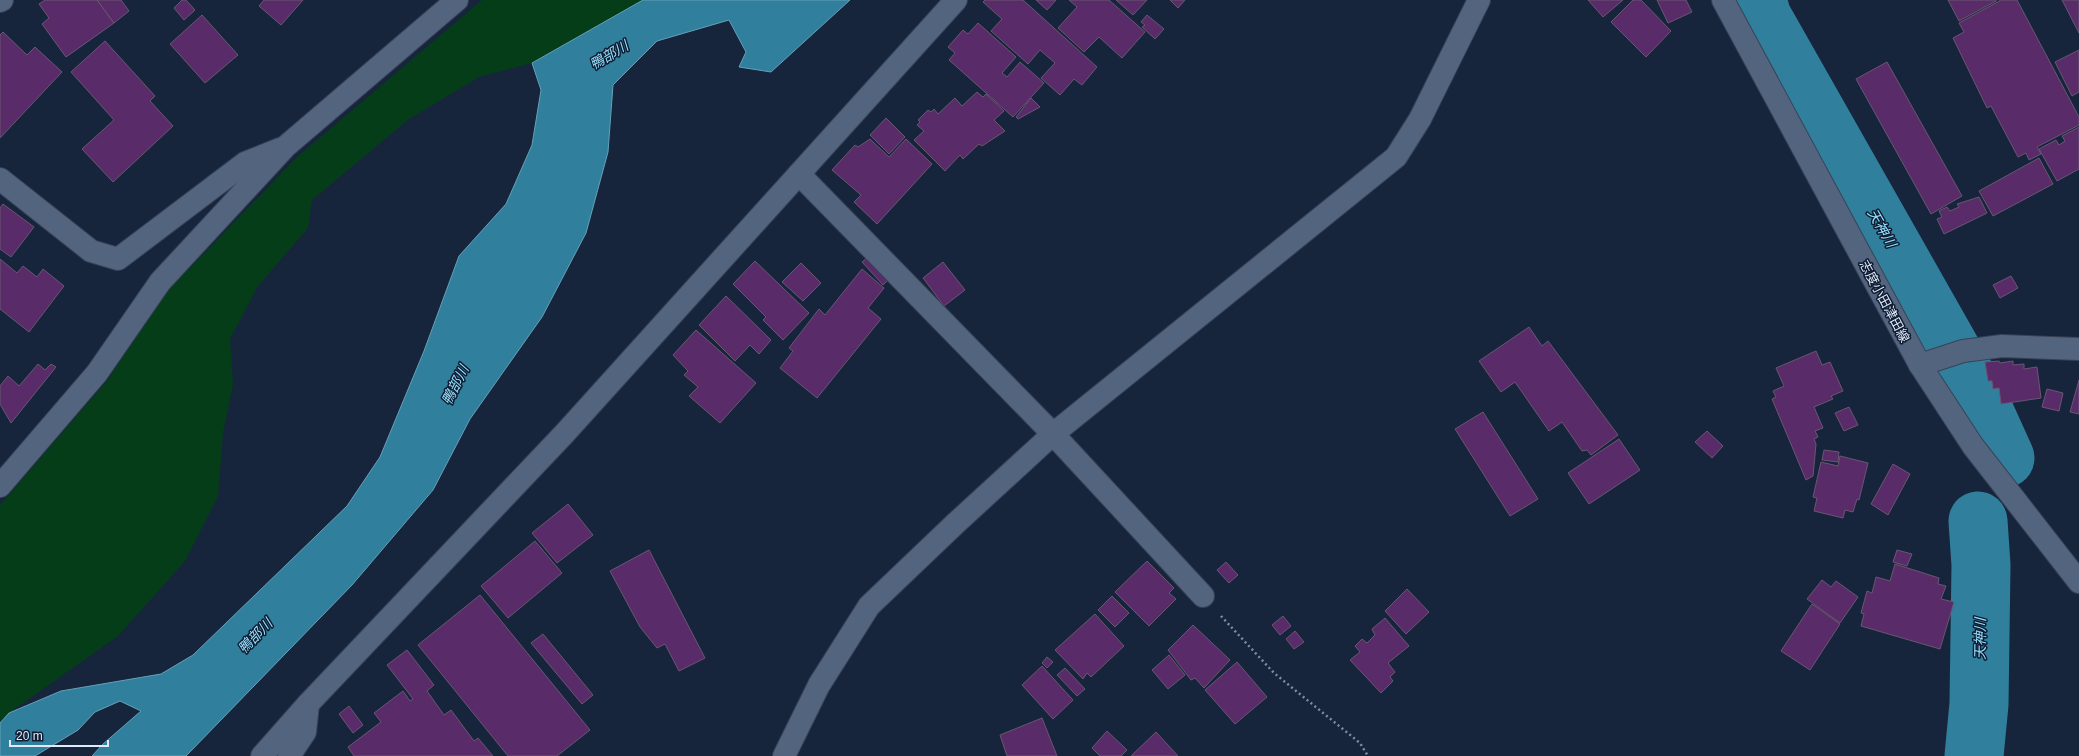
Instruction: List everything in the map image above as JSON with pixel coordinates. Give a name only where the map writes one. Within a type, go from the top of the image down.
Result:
[{"type":"street","points":[[0,486],[97,373],[160,282],[285,147],[457,0]]},
{"type":"street","points":[[262,756],[308,704],[566,433],[956,0]]},
{"type":"street","points":[[784,756],[819,685],[869,606],[956,523],[1053,434],[1396,157],[1420,118],[1479,0]]},
{"type":"street","name":"志度小田津田線","points":[[1723,0],[1920,365],[1973,446],[2079,582]]},
{"type":"street","points":[[0,179],[91,251],[118,259],[245,163],[285,147]]},
{"type":"street","points":[[799,174],[1053,434],[1203,596]]},
{"type":"street","points":[[1920,365],[1953,354],[2002,346],[2079,349]]},
{"type":"street","points":[[289,756],[305,732],[308,704]]},
{"type":"path","points":[[1203,596],[1274,673],[1360,743],[1368,756]]},
{"type":"green space","points":[[482,0],[643,0],[532,63],[479,77],[409,119],[312,200],[308,228],[258,286],[230,339],[233,384],[223,433],[218,496],[185,561],[118,636],[9,713],[0,723],[0,505],[106,382],[167,292],[296,158]]},
{"type":"water","name":"鴨部川","points":[[643,0],[850,0],[771,72],[739,67],[746,52],[729,20],[657,41],[613,85],[608,152],[586,233],[542,317],[470,419],[433,490],[352,585],[186,756],[92,756],[103,744],[141,711],[120,701],[95,712],[78,730],[35,756],[0,756],[0,723],[9,713],[61,691],[161,674],[193,655],[347,506],[380,457],[424,351],[459,256],[506,204],[532,145],[541,90],[532,63]]},
{"type":"building","points":[[45,0],[97,0],[114,23],[66,57],[42,24],[49,18],[39,4]]},
{"type":"building","points":[[97,0],[121,0],[129,11],[114,23]]},
{"type":"building","points":[[182,0],[186,0],[195,10],[184,20],[174,8]]},
{"type":"building","points":[[264,0],[303,0],[281,25],[259,6]]},
{"type":"building","points":[[985,0],[1023,0],[1097,67],[1082,85],[1074,79],[1060,95],[1041,78],[1055,63],[1040,50],[1028,64],[991,31],[1002,19],[983,2]]},
{"type":"building","points":[[1036,0],[1056,0],[1047,10]]},
{"type":"building","points":[[1069,0],[1109,0],[1145,32],[1122,58],[1099,37],[1084,52],[1058,28],[1077,7]]},
{"type":"building","points":[[1116,0],[1147,0],[1133,15]]},
{"type":"building","points":[[1170,0],[1185,0],[1178,8]]},
{"type":"building","points":[[1588,0],[1623,0],[1603,17]]},
{"type":"building","points":[[1633,0],[1641,0],[1671,31],[1646,57],[1611,22]]},
{"type":"building","points":[[1657,0],[1686,0],[1692,12],[1668,23]]},
{"type":"building","points":[[1948,0],[1996,0],[1996,1],[1959,21]]},
{"type":"building","points":[[2001,0],[2017,0],[2079,117],[2079,125],[2037,147],[2041,154],[2029,160],[2026,153],[2018,157],[1991,106],[1987,108],[1953,38],[1964,32],[1959,23]]},
{"type":"building","points":[[2062,0],[2079,0],[2079,33]]},
{"type":"building","points":[[202,15],[238,55],[205,83],[170,44]]},
{"type":"building","points":[[1147,15],[1164,29],[1155,39],[1142,27],[1145,25],[1141,22]]},
{"type":"building","points":[[978,23],[1016,57],[1002,73],[1007,77],[1020,62],[1044,83],[1013,117],[949,60],[955,53],[948,47],[963,30],[968,34]]},
{"type":"building","points":[[3,32],[27,55],[35,47],[62,72],[0,138],[0,35]]},
{"type":"building","points":[[105,41],[155,96],[150,101],[173,126],[113,182],[82,149],[114,120],[71,72]]},
{"type":"building","points":[[2079,50],[2079,92],[2072,96],[2055,62]]},
{"type":"building","points":[[1887,62],[1962,196],[1931,214],[1856,79]]},
{"type":"building","points":[[977,92],[983,97],[986,94],[1004,111],[994,120],[1005,131],[982,146],[979,144],[963,159],[960,155],[945,171],[914,140],[924,131],[917,125],[920,122],[918,120],[928,110],[931,112],[934,109],[938,114],[955,98],[962,106]]},
{"type":"building","points":[[1031,98],[1040,107],[1018,119],[1016,117]]},
{"type":"building","points":[[886,118],[905,137],[889,154],[870,135]]},
{"type":"building","points":[[2079,127],[2079,169],[2057,181],[2039,149],[2056,140],[2059,145],[2065,141],[2062,136]]},
{"type":"building","points":[[870,139],[889,157],[906,139],[932,164],[877,224],[854,202],[861,195],[832,170],[855,145],[858,147]]},
{"type":"building","points":[[2039,158],[2053,184],[1993,216],[1979,191]]},
{"type":"building","points":[[1979,197],[1987,213],[1944,234],[1937,219],[1942,217],[1939,211],[1947,207],[1950,211],[1959,207],[1957,204]]},
{"type":"building","points":[[3,204],[34,227],[11,257],[0,249],[0,208]]},
{"type":"building","points":[[874,252],[894,274],[883,285],[862,262]]},
{"type":"building","points":[[0,259],[17,273],[23,266],[37,277],[43,269],[64,286],[29,332],[0,309]]},
{"type":"building","points":[[755,261],[809,313],[783,340],[763,320],[766,317],[733,284]]},
{"type":"building","points":[[943,262],[965,290],[944,306],[923,278]]},
{"type":"building","points":[[801,263],[821,283],[803,301],[782,282]]},
{"type":"building","points":[[862,269],[884,288],[868,308],[881,319],[817,398],[780,368],[793,351],[789,348],[819,309],[825,315]]},
{"type":"building","points":[[2011,276],[2018,288],[2000,298],[1993,285]]},
{"type":"building","points":[[726,296],[771,340],[759,354],[750,345],[735,361],[699,325]]},
{"type":"building","points":[[1529,327],[1542,346],[1548,341],[1618,435],[1591,455],[1587,450],[1582,451],[1562,422],[1549,431],[1515,382],[1501,392],[1479,361]]},
{"type":"building","points":[[696,330],[756,383],[720,423],[689,396],[698,387],[684,375],[688,371],[673,355]]},
{"type":"building","points":[[1816,351],[1822,365],[1830,362],[1843,391],[1831,396],[1833,399],[1814,407],[1823,428],[1815,431],[1818,437],[1814,439],[1816,444],[1813,476],[1806,480],[1772,399],[1776,397],[1773,391],[1784,386],[1776,368]]},
{"type":"building","points":[[1999,361],[2000,363],[2013,361],[2013,365],[2024,364],[2024,369],[2037,367],[2041,398],[2001,404],[1999,388],[1993,389],[1992,381],[1988,381],[1985,362]]},
{"type":"building","points":[[38,364],[45,370],[51,364],[56,367],[11,423],[0,404],[0,386],[8,376],[19,386]]},
{"type":"building","points":[[2079,380],[2079,414],[2070,412]]},
{"type":"building","points":[[2047,389],[2063,393],[2059,411],[2042,407]]},
{"type":"building","points":[[1849,407],[1858,425],[1844,431],[1835,413]]},
{"type":"building","points":[[1483,412],[1538,499],[1510,516],[1455,429]]},
{"type":"building","points":[[1707,431],[1723,446],[1712,458],[1695,442]]},
{"type":"building","points":[[1619,439],[1640,470],[1589,504],[1568,473]]},
{"type":"building","points":[[1824,450],[1839,452],[1838,462],[1822,460]]},
{"type":"building","points":[[1840,456],[1868,463],[1859,500],[1857,499],[1853,512],[1845,510],[1843,518],[1814,511],[1817,498],[1813,497],[1821,462],[1838,466]]},
{"type":"building","points":[[1893,464],[1910,474],[1888,515],[1871,504]]},
{"type":"building","points":[[568,504],[593,535],[557,563],[532,533]]},
{"type":"building","points":[[535,541],[562,573],[508,618],[481,586]]},
{"type":"building","points":[[649,550],[705,658],[679,671],[665,644],[657,648],[640,627],[610,571]]},
{"type":"building","points":[[1897,550],[1912,554],[1907,566],[1893,562]]},
{"type":"building","points":[[1147,561],[1174,588],[1169,593],[1176,599],[1149,626],[1115,592]]},
{"type":"building","points":[[1226,562],[1238,575],[1229,583],[1217,570]]},
{"type":"building","points":[[1895,564],[1939,578],[1938,584],[1946,586],[1941,599],[1954,602],[1940,649],[1861,626],[1864,614],[1861,613],[1867,591],[1872,593],[1876,577],[1890,581]]},
{"type":"building","points":[[1822,580],[1831,587],[1836,581],[1858,597],[1840,623],[1807,599]]},
{"type":"building","points":[[1407,589],[1429,612],[1406,634],[1385,611]]},
{"type":"building","points":[[480,595],[590,730],[557,756],[508,756],[418,645]]},
{"type":"building","points":[[1112,596],[1129,613],[1115,627],[1098,610]]},
{"type":"building","points":[[1812,604],[1840,624],[1810,670],[1781,651]]},
{"type":"building","points":[[1095,614],[1124,646],[1091,677],[1087,673],[1083,679],[1055,650]]},
{"type":"building","points":[[1283,616],[1291,626],[1280,635],[1272,625]]},
{"type":"building","points":[[1385,618],[1409,646],[1388,663],[1395,672],[1390,677],[1393,681],[1381,693],[1350,660],[1360,652],[1355,646],[1362,639],[1367,643],[1375,635],[1372,629]]},
{"type":"building","points":[[1193,625],[1230,660],[1204,688],[1195,678],[1191,680],[1168,650]]},
{"type":"building","points":[[1295,631],[1304,642],[1294,649],[1286,639]]},
{"type":"building","points":[[543,634],[593,695],[582,704],[531,643]]},
{"type":"building","points":[[407,650],[434,685],[427,691],[444,715],[451,710],[474,741],[478,738],[493,756],[354,756],[348,747],[381,722],[374,713],[403,691],[410,701],[413,699],[387,665]]},
{"type":"building","points":[[1169,655],[1185,675],[1168,689],[1152,670]]},
{"type":"building","points":[[1047,657],[1053,662],[1047,668],[1042,663]]},
{"type":"building","points":[[1237,662],[1267,697],[1235,724],[1205,690]]},
{"type":"building","points":[[1042,666],[1073,700],[1053,719],[1022,685]]},
{"type":"building","points":[[1065,668],[1085,689],[1077,696],[1057,675]]},
{"type":"building","points":[[349,706],[363,725],[353,733],[339,714]]},
{"type":"building","points":[[1042,718],[1057,756],[1007,756],[1000,735]]},
{"type":"building","points":[[1107,731],[1127,750],[1121,756],[1100,756],[1092,748]]},
{"type":"building","points":[[1156,732],[1178,756],[1131,756]]},
{"type":"waterway","name":"天神川","points":[[1757,0],[1762,17],[1977,396],[2005,458]]},
{"type":"waterway","name":"天神川","points":[[1974,756],[1979,704],[1981,565],[1978,521]]}]
